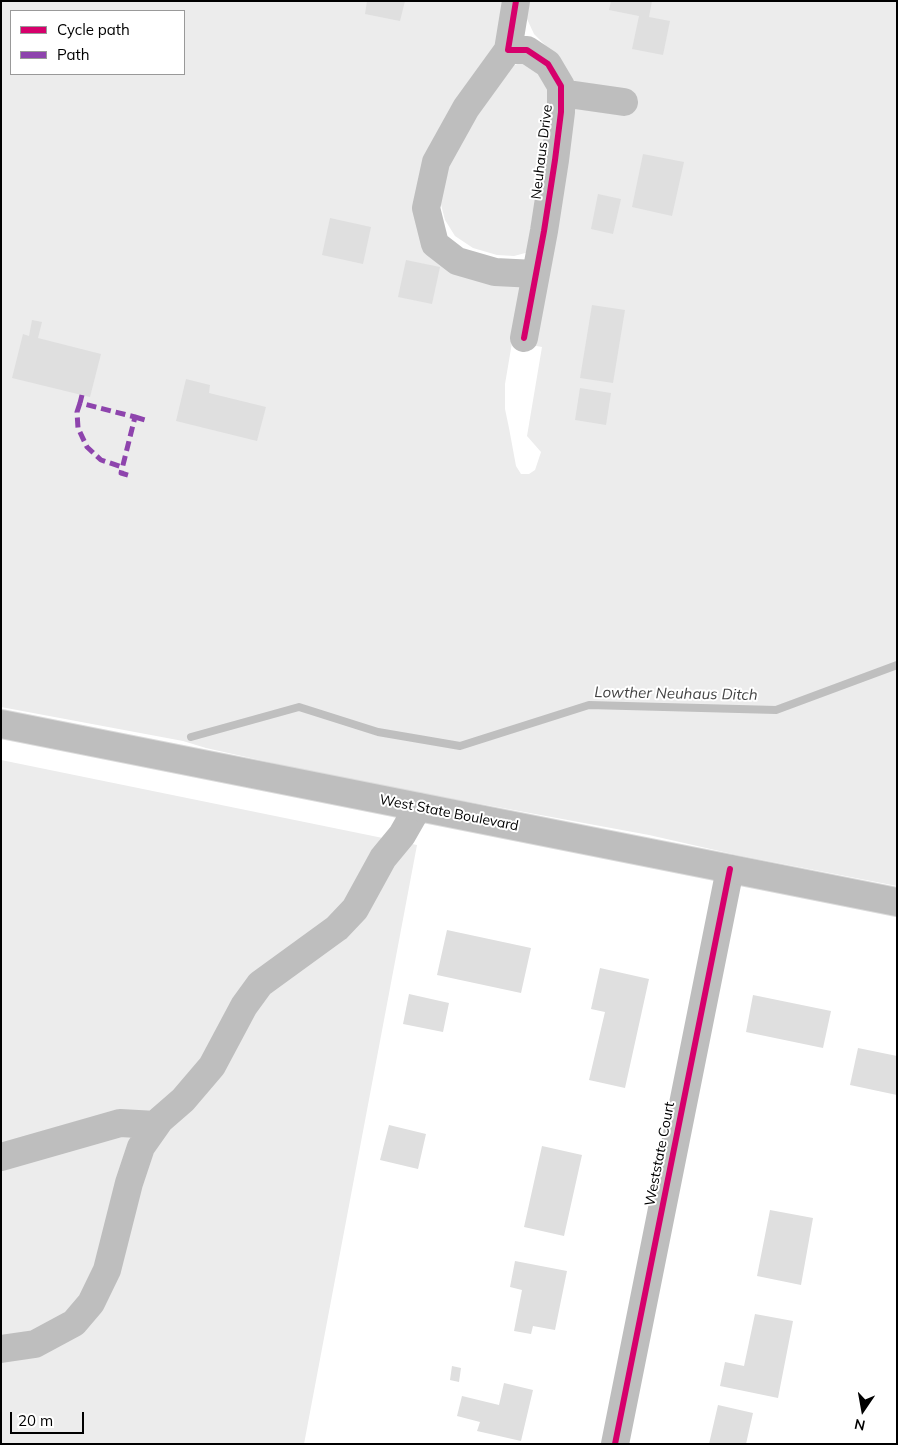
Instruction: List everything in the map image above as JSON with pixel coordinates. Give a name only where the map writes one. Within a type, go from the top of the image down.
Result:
[{"type":"street","points":[[516,1],[508,50],[466,108],[436,162],[426,208],[435,244],[457,261],[495,272],[535,274]]},
{"type":"street","name":"Neuhaus Drive","points":[[508,50],[527,50],[548,64],[561,86],[562,93],[555,160],[544,231],[524,338]]},
{"type":"street","points":[[562,93],[624,102]]},
{"type":"street","name":"West State Boulevard","points":[[1,724],[897,902]]},
{"type":"street","points":[[1,1349],[34,1344],[74,1323],[91,1303],[107,1270],[129,1184],[141,1147],[160,1120],[183,1100],[212,1066],[244,1006],[260,984],[338,928],[355,909],[384,858],[402,835],[418,807]]},
{"type":"street","name":"Weststate Court","points":[[615,1444],[730,869]]},
{"type":"street","points":[[1,1157],[120,1123],[156,1125]]},
{"type":"shaded area","points":[[1,1],[507,1],[500,38],[432,165],[447,245],[524,272],[505,384],[505,409],[516,466],[521,474],[529,474],[535,470],[541,452],[527,436],[542,347],[531,345],[548,278],[548,48],[534,34],[521,6],[522,1],[897,1],[897,886],[737,855],[649,835],[340,778],[206,748],[183,741],[1,707]]},
{"type":"shaded area","points":[[521,63],[535,66],[552,91],[529,252],[514,256],[497,255],[473,248],[455,236],[445,220],[439,197],[460,132],[508,67]]},
{"type":"shaded area","points":[[1,760],[417,845],[304,1444],[1,1444]]},
{"type":"building","points":[[367,1],[405,1],[400,21],[365,14]]},
{"type":"building","points":[[611,1],[652,1],[649,17],[670,21],[663,55],[632,49],[639,16],[609,10]]},
{"type":"building","points":[[643,154],[684,162],[672,216],[632,207]]},
{"type":"building","points":[[598,194],[621,199],[613,234],[591,229]]},
{"type":"building","points":[[330,218],[371,227],[363,264],[322,255]]},
{"type":"building","points":[[406,260],[440,267],[432,304],[398,297]]},
{"type":"building","points":[[592,305],[625,310],[613,383],[580,378]]},
{"type":"building","points":[[32,320],[42,322],[38,338],[101,354],[90,397],[12,378],[23,334],[29,336]]},
{"type":"building","points":[[186,379],[210,385],[209,393],[266,407],[257,441],[176,421]]},
{"type":"building","points":[[580,388],[611,393],[606,425],[575,420]]},
{"type":"building","points":[[447,930],[531,948],[521,993],[437,975]]},
{"type":"building","points":[[600,968],[649,979],[625,1088],[589,1080],[605,1012],[591,1009]]},
{"type":"building","points":[[409,994],[449,1003],[443,1032],[403,1024]]},
{"type":"building","points":[[753,995],[831,1011],[823,1048],[746,1032]]},
{"type":"building","points":[[858,1048],[897,1056],[897,1095],[850,1085]]},
{"type":"building","points":[[389,1125],[426,1134],[418,1169],[380,1160]]},
{"type":"building","points":[[542,1146],[582,1155],[564,1236],[524,1227]]},
{"type":"building","points":[[770,1210],[813,1218],[801,1285],[757,1276]]},
{"type":"building","points":[[515,1261],[567,1271],[555,1330],[533,1326],[531,1334],[514,1331],[522,1290],[510,1287]]},
{"type":"building","points":[[755,1314],[793,1321],[778,1398],[720,1386],[725,1362],[744,1366]]},
{"type":"building","points":[[452,1366],[461,1368],[459,1382],[450,1380]]},
{"type":"building","points":[[504,1383],[533,1390],[521,1441],[477,1431],[480,1422],[457,1416],[462,1396],[499,1405]]},
{"type":"building","points":[[718,1405],[753,1413],[746,1444],[709,1444]]},
{"type":"waterway","name":"Lowther Neuhaus Ditch","points":[[191,737],[299,707],[378,732],[460,746],[589,705],[776,710],[897,665]]},
{"type":"marked path","points":[[82,395],[80,403],[135,417],[121,473],[131,476]]},
{"type":"marked path","points":[[80,403],[77,412],[78,428],[87,447],[101,460],[122,467]]},
{"type":"marked path","points":[[135,417],[145,420]]},
{"type":"cycle path","points":[[516,1],[508,50],[527,50],[548,64],[561,86],[561,112],[555,160],[524,338]]},
{"type":"cycle path","points":[[615,1444],[730,869]]}]
